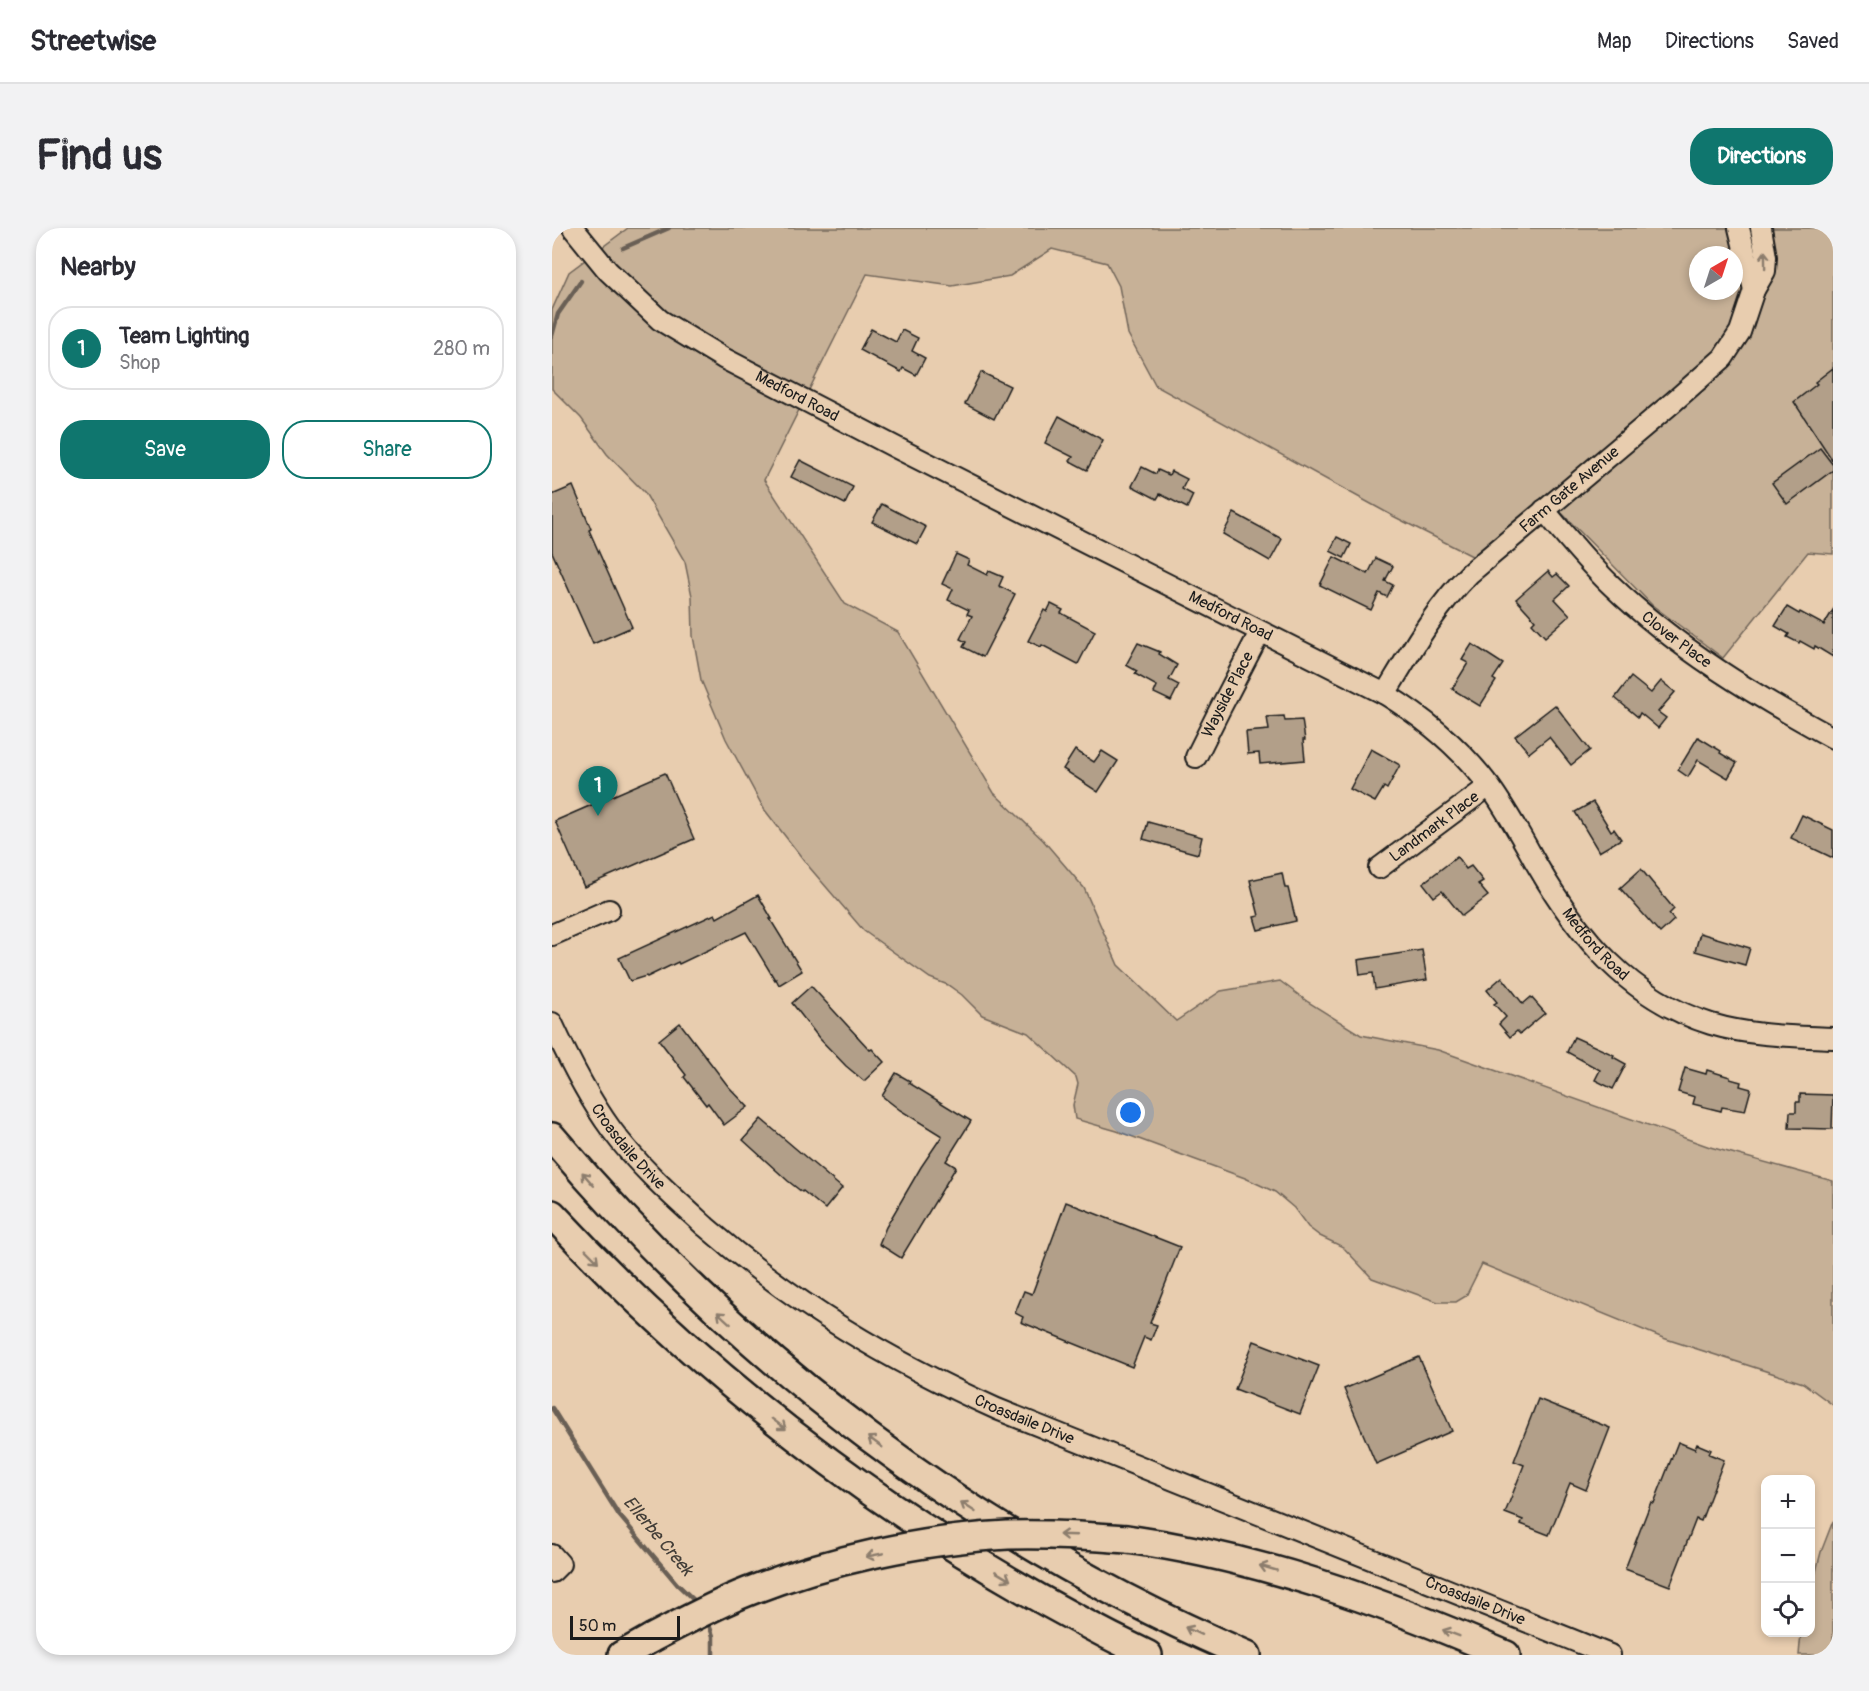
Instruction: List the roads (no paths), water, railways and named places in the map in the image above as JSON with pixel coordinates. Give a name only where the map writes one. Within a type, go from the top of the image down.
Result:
[{"type":"highway","points":[[552,1137],[609,1203],[712,1307],[762,1353],[865,1435],[976,1513],[1067,1567],[1135,1604],[1247,1655]]},
{"type":"highway","points":[[552,1214],[590,1254],[695,1355],[777,1422],[900,1511],[983,1564],[1053,1606],[1148,1655]]},
{"type":"highway","points":[[622,1655],[747,1592],[846,1560],[924,1545],[1008,1535],[1064,1535],[1127,1539],[1203,1551],[1293,1575],[1506,1655]]},
{"type":"street","name":"Medford Road","points":[[573,228],[620,284],[660,320],[699,344],[897,448],[1385,694],[1435,728],[1457,748],[1489,786],[1511,818],[1539,867],[1605,960],[1652,996],[1677,1010],[1713,1024],[1747,1032],[1833,1038]]},
{"type":"street","points":[[1739,228],[1754,290]]},
{"type":"street","name":"Farm Gate Avenue","points":[[1385,694],[1433,616],[1452,590],[1477,566],[1716,366],[1740,332],[1754,290],[1765,271],[1766,256],[1761,228]]},
{"type":"street","name":"Clover Place","points":[[1544,510],[1610,585],[1654,623],[1704,661],[1833,738]]},
{"type":"street","name":"Wayside Place","points":[[1196,757],[1260,632]]},
{"type":"street","name":"Landmark Place","points":[[1379,868],[1489,786]]},
{"type":"street","points":[[552,935],[609,910]]},
{"type":"street","name":"Croasdaile Drive","points":[[552,1023],[591,1100],[612,1131],[644,1167],[732,1249],[805,1304],[866,1344],[931,1379],[997,1409],[1611,1655]]},
{"type":"street","points":[[552,1555],[561,1564],[552,1572]]},
{"type":"waterway","points":[[623,248],[669,228]]},
{"type":"waterway","points":[[552,336],[558,314],[581,281]]},
{"type":"waterway","name":"Ellerbe Creek","points":[[552,1408],[619,1515],[677,1584],[698,1604]]},
{"type":"waterway","name":"Ellerbe Creek","points":[[707,1619],[713,1636],[713,1655]]},
{"type":"place","name":"Team Lighting","points":[[598,816]]}]
